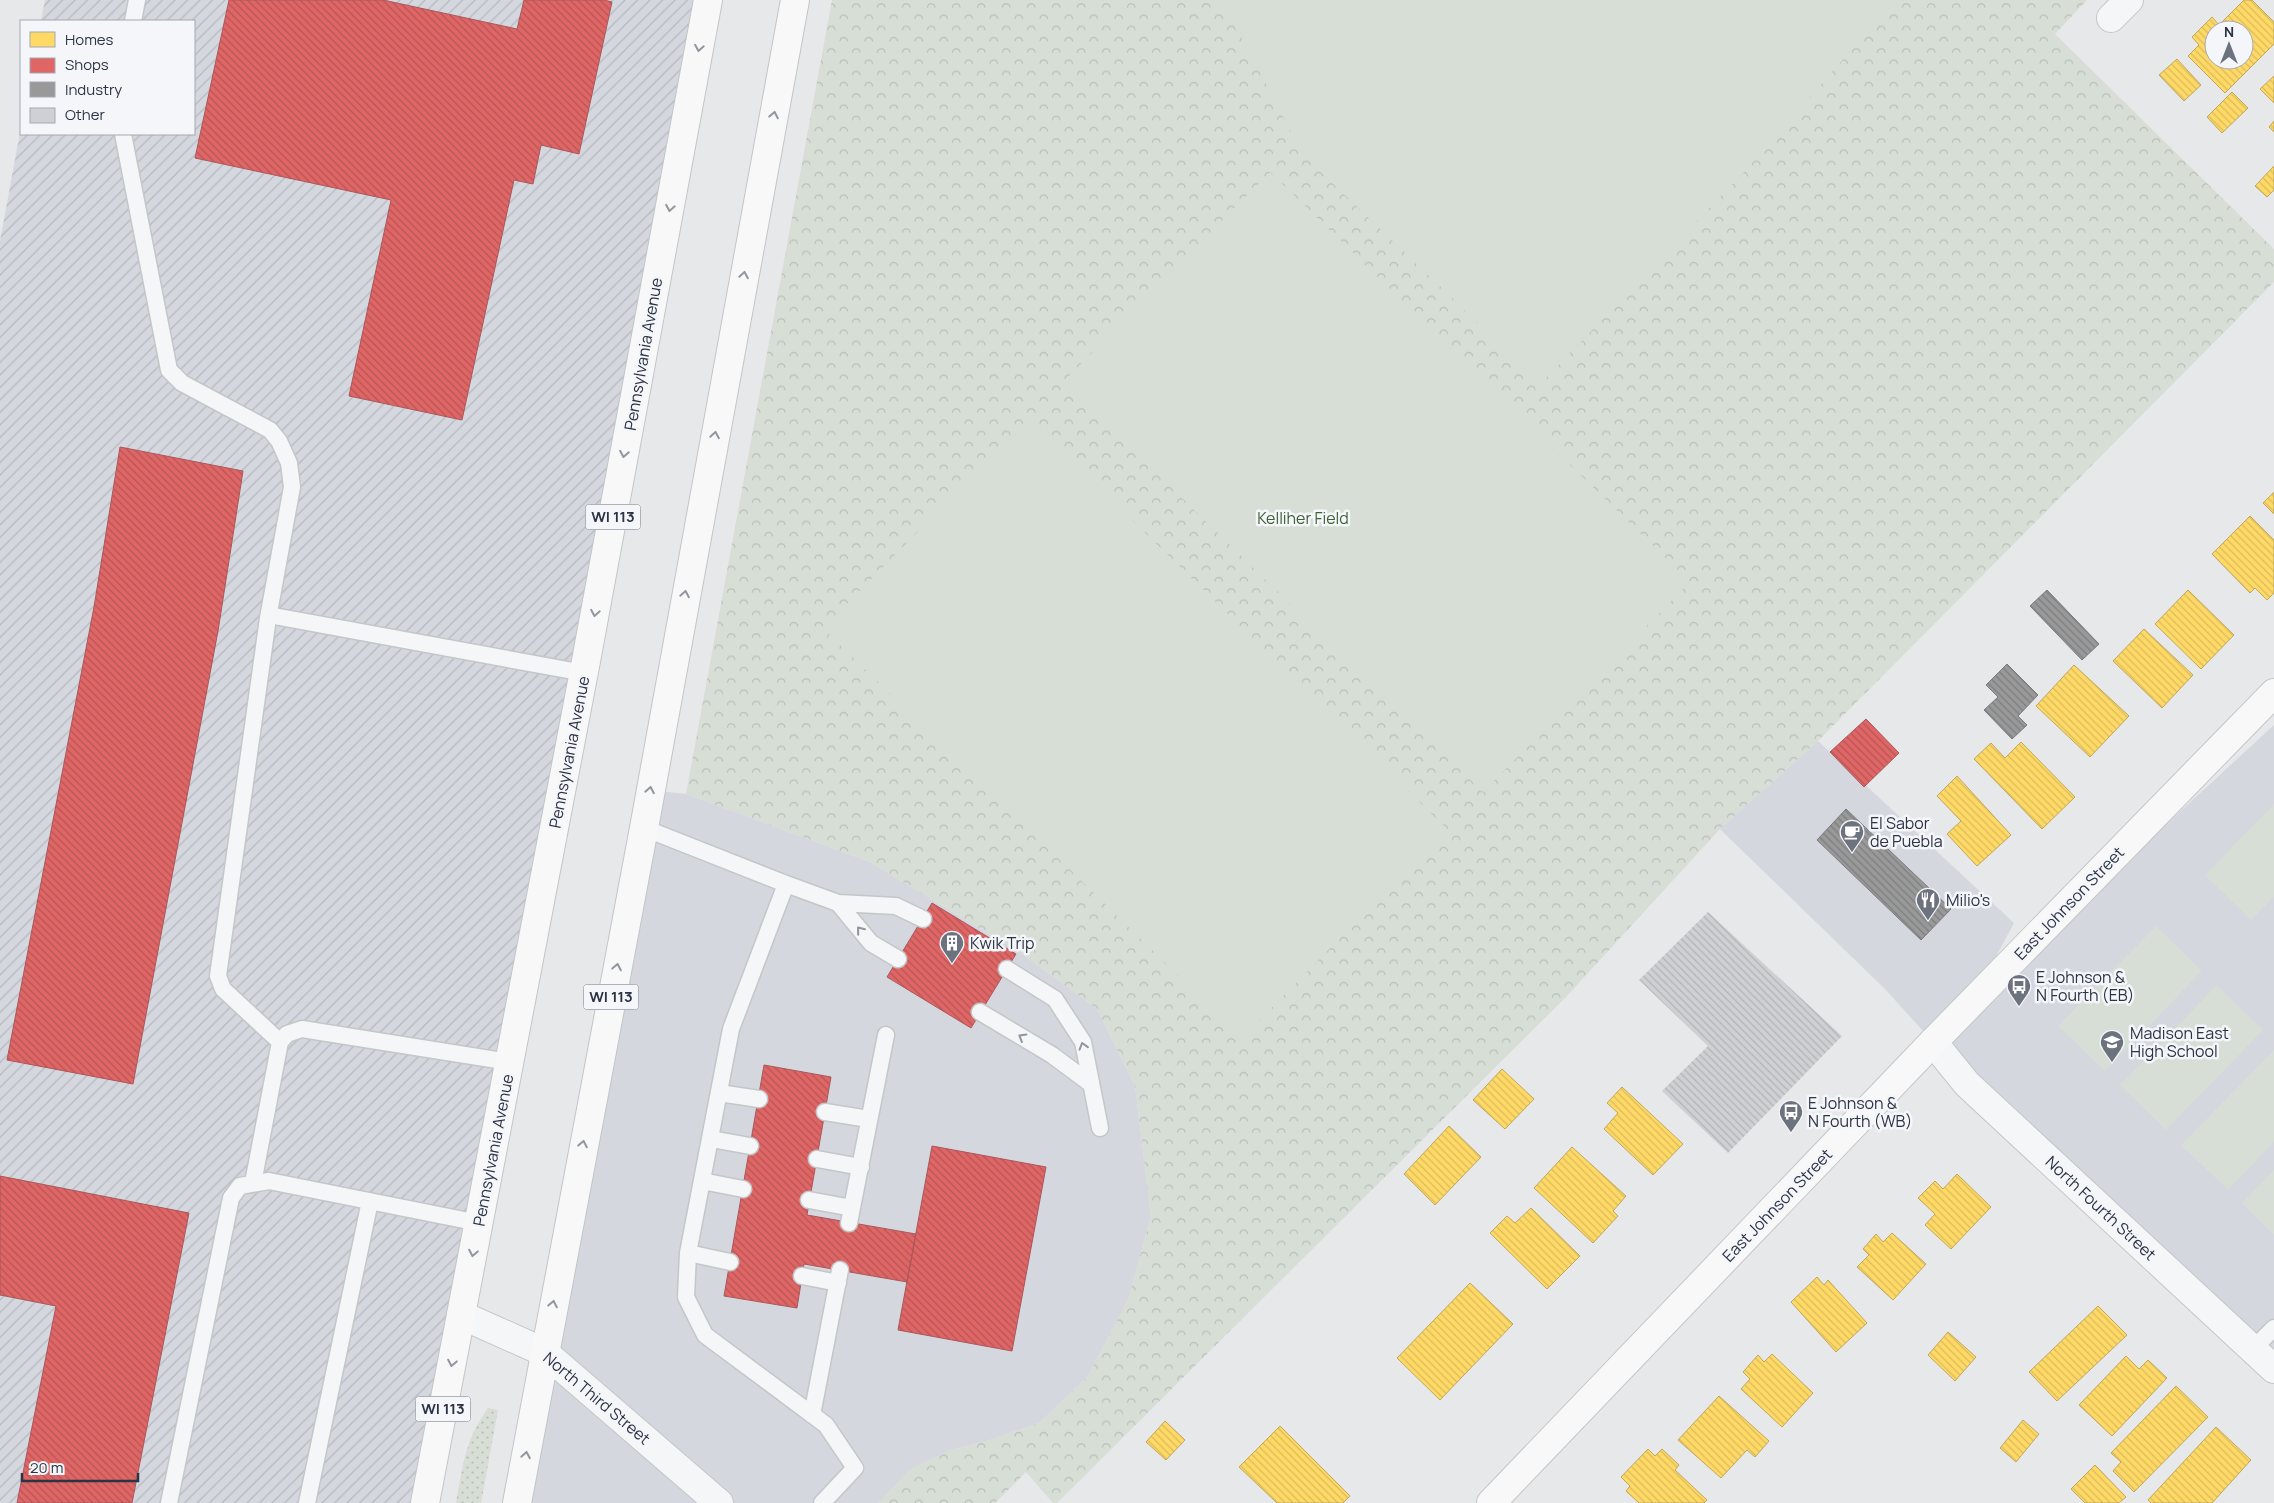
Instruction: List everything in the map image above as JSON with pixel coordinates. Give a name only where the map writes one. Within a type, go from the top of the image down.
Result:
[{"type":"main road","name":"Pennsylvania Avenue","points":[[425,1503],[584,673],[708,0]]},
{"type":"main road","name":"WI 113","points":[[517,1503],[644,828],[795,0]]},
{"type":"main road","name":"East Johnson Street","points":[[1491,1503],[1933,1042],[2274,693]]},
{"type":"street","name":"North Fourth Street","points":[[1933,1042],[1967,1084],[2274,1369]]},
{"type":"street","name":"North Third Street","points":[[461,1315],[544,1352],[719,1503]]},
{"type":"lane","points":[[133,20],[137,0]]},
{"type":"lane","points":[[123,135],[169,370],[182,383],[270,430],[279,441],[289,463],[292,487],[268,618],[218,976],[223,989],[280,1042]]},
{"type":"lane","points":[[268,618],[274,616],[584,673]]},
{"type":"lane","points":[[644,828],[786,884],[838,902],[896,906],[923,919]]},
{"type":"lane","points":[[786,884],[731,1029],[688,1253],[686,1297],[705,1335],[826,1425],[854,1468],[822,1503]]},
{"type":"lane","points":[[838,902],[871,943],[898,960]]},
{"type":"lane","points":[[1007,968],[1055,999],[1083,1042],[1100,1128]]},
{"type":"lane","points":[[980,1012],[1052,1055],[1091,1084]]},
{"type":"lane","points":[[253,1183],[280,1042],[287,1034],[302,1029],[510,1062]]},
{"type":"lane","points":[[810,1200],[851,1215],[886,1035]]},
{"type":"lane","points":[[719,1093],[759,1099]]},
{"type":"lane","points":[[825,1112],[869,1119]]},
{"type":"lane","points":[[711,1139],[750,1146]]},
{"type":"lane","points":[[817,1159],[861,1166]]},
{"type":"lane","points":[[169,1503],[230,1198],[240,1186],[269,1181],[479,1223]]},
{"type":"lane","points":[[702,1181],[743,1188]]},
{"type":"lane","points":[[307,1503],[370,1202]]},
{"type":"lane","points":[[688,1253],[730,1262]]},
{"type":"lane","points":[[802,1276],[839,1276],[812,1415]]},
{"type":"lane","points":[[2253,1349],[2274,1328]]},
{"type":"shaded area","points":[[45,0],[708,0],[425,1503],[0,1503],[0,241],[20,132],[20,135],[195,135],[195,20],[41,20]]},
{"type":"shaded area","name":"Madison East High School","points":[[2274,725],[2274,1369],[1933,1042],[1886,990],[1720,829],[1818,741],[2014,923],[1970,1005]]},
{"type":"shaded area","points":[[650,790],[686,794],[870,862],[1022,954],[1097,1009],[1135,1086],[1151,1216],[1128,1300],[1088,1376],[1039,1423],[990,1440],[948,1451],[908,1471],[886,1503],[517,1503]]},
{"type":"green space","name":"Kelliher Field","points":[[832,0],[2087,0],[2055,34],[2274,249],[2274,282],[1818,741],[1720,829],[1566,997],[1057,1503],[1053,1503],[1026,1472],[995,1503],[878,1503],[908,1471],[948,1451],[990,1440],[1039,1423],[1088,1376],[1128,1300],[1151,1216],[1135,1086],[1097,1009],[1022,954],[870,862],[686,794]]},
{"type":"green space","points":[[1222,0],[1895,0],[1745,171],[1541,383],[1303,155]]},
{"type":"green space","points":[[1270,172],[1690,582],[1483,792],[1063,382]]},
{"type":"green space","points":[[1029,419],[1447,829],[1242,1038],[823,628]]},
{"type":"green space","points":[[2274,804],[2274,897],[2251,920],[2205,875]]},
{"type":"green space","points":[[2156,926],[2202,971],[2105,1071],[2058,1026]]},
{"type":"green space","points":[[2217,985],[2263,1030],[2166,1130],[2120,1085]]},
{"type":"green space","points":[[2274,1050],[2274,1142],[2228,1190],[2181,1145]]},
{"type":"green space","points":[[2274,1170],[2274,1235],[2242,1203]]},
{"type":"green space","points":[[488,1408],[498,1410],[481,1503],[456,1503],[466,1453],[474,1431]]},
{"type":"building: Homes","points":[[2244,0],[2252,0],[2274,22],[2274,44],[2254,64],[2254,20],[2224,20]]},
{"type":"building: Homes","points":[[2204,25],[2204,70],[2248,70],[2225,93],[2188,56],[2199,45],[2192,37]]},
{"type":"building: Homes","points":[[2177,59],[2201,85],[2184,101],[2159,75]]},
{"type":"building: Homes","points":[[2274,76],[2274,103],[2260,89]]},
{"type":"building: Homes","points":[[2232,92],[2248,108],[2222,133],[2207,117]]},
{"type":"building: Homes","points":[[2274,121],[2274,132],[2269,127]]},
{"type":"building: Homes","points":[[2274,166],[2274,190],[2267,197],[2255,186]]},
{"type":"building: Homes","points":[[2274,492],[2274,514],[2263,503]]},
{"type":"building: Homes","points":[[2250,516],[2274,540],[2274,593],[2267,600],[2255,588],[2250,593],[2212,554]]},
{"type":"building: Homes","points":[[2188,590],[2234,635],[2201,669],[2155,624]]},
{"type":"building: Homes","points":[[2144,629],[2193,675],[2162,708],[2113,661]]},
{"type":"building: Homes","points":[[2074,665],[2129,716],[2090,757],[2036,706]]},
{"type":"building: Homes","points":[[2021,742],[2075,797],[2042,829],[1974,759],[1991,743],[2005,758]]},
{"type":"building: Homes","points":[[1957,776],[2011,835],[1977,866],[1947,834],[1961,821],[1937,796]]},
{"type":"building: Homes","points":[[1502,1069],[1534,1099],[1505,1129],[1473,1100]]},
{"type":"building: Homes","points":[[1622,1087],[1683,1144],[1653,1175],[1604,1129],[1618,1113],[1607,1103]]},
{"type":"building: Homes","points":[[1449,1126],[1481,1157],[1435,1205],[1404,1174]]},
{"type":"building: Homes","points":[[1572,1147],[1626,1196],[1613,1211],[1618,1216],[1593,1243],[1534,1188]]},
{"type":"building: Homes","points":[[1957,1174],[1991,1207],[1951,1249],[1925,1225],[1935,1214],[1918,1198],[1935,1181],[1943,1189]]},
{"type":"building: Homes","points":[[1531,1208],[1580,1256],[1547,1289],[1490,1233],[1507,1216],[1515,1223]]},
{"type":"building: Homes","points":[[1892,1233],[1926,1264],[1893,1300],[1857,1267],[1869,1255],[1863,1249],[1876,1234],[1883,1242]]},
{"type":"building: Homes","points":[[1817,1277],[1824,1285],[1828,1280],[1867,1323],[1836,1352],[1791,1302]]},
{"type":"building: Homes","points":[[1470,1283],[1513,1324],[1440,1400],[1397,1358]]},
{"type":"building: Homes","points":[[2098,1306],[2127,1335],[2057,1401],[2029,1372]]},
{"type":"building: Homes","points":[[1948,1332],[1976,1357],[1955,1381],[1928,1355]]},
{"type":"building: Homes","points":[[1772,1354],[1813,1393],[1782,1427],[1741,1389],[1750,1379],[1743,1372],[1758,1355],[1764,1362]]},
{"type":"building: Homes","points":[[2126,1356],[2139,1369],[2148,1360],[2167,1378],[2112,1436],[2079,1405]]},
{"type":"building: Homes","points":[[2176,1386],[2208,1417],[2134,1492],[2113,1471],[2121,1462],[2111,1453]]},
{"type":"building: Homes","points":[[1719,1396],[1769,1441],[1755,1457],[1747,1450],[1721,1478],[1678,1440]]},
{"type":"building: Homes","points":[[2023,1420],[2039,1434],[2016,1462],[2000,1448]]},
{"type":"building: Homes","points":[[1165,1421],[1185,1440],[1166,1460],[1146,1442]]},
{"type":"building: Homes","points":[[1280,1426],[1350,1496],[1343,1503],[1277,1503],[1239,1467]]},
{"type":"building: Homes","points":[[2216,1427],[2251,1460],[2212,1503],[2151,1503],[2148,1500]]},
{"type":"building: Homes","points":[[1648,1449],[1655,1456],[1662,1449],[1679,1465],[1675,1470],[1707,1500],[1704,1503],[1639,1503],[1626,1491],[1630,1486],[1621,1477]]},
{"type":"building: Homes","points":[[2095,1465],[2126,1497],[2119,1503],[2085,1503],[2071,1489]]},
{"type":"building: Shops","points":[[229,0],[383,0],[517,29],[524,0],[604,0],[612,2],[579,154],[541,145],[533,184],[514,180],[462,420],[349,396],[391,200],[195,158]]},
{"type":"building: Shops","points":[[120,447],[243,471],[218,631],[133,1084],[7,1060],[94,607]]},
{"type":"building: Shops","points":[[1866,719],[1899,753],[1864,787],[1830,752]]},
{"type":"building: Shops","name":"Kwik Trip","points":[[932,903],[1016,954],[971,1028],[887,977]]},
{"type":"building: Shops","points":[[764,1065],[831,1077],[807,1215],[916,1234],[907,1282],[804,1264],[797,1308],[724,1296]]},
{"type":"building: Shops","points":[[932,1146],[1046,1167],[1012,1351],[898,1330]]},
{"type":"building: Shops","points":[[0,1176],[189,1213],[132,1503],[17,1503],[56,1306],[0,1295]]},
{"type":"building: Industry","points":[[2047,590],[2099,644],[2082,660],[2030,606]]},
{"type":"building: Industry","points":[[2007,664],[2038,695],[2018,716],[2027,725],[2012,739],[1984,710],[1998,697],[1986,685]]},
{"type":"building: Industry","points":[[1846,809],[1951,909],[1921,940],[1817,840]]},
{"type":"building: Other","points":[[1708,912],[1842,1036],[1728,1153],[1662,1091],[1708,1046],[1639,980]]},
{"type":"place","name":"El Sabor de Puebla","points":[[1852,853]]},
{"type":"place","name":"Milio's","points":[[1928,921]]},
{"type":"place","name":"Kwik Trip","points":[[952,964]]},
{"type":"place","name":"E Johnson & N Fourth (EB)","points":[[2019,1007]]},
{"type":"place","name":"Madison East High School","points":[[2112,1063]]},
{"type":"place","name":"E Johnson & N Fourth (WB)","points":[[1791,1133]]}]
